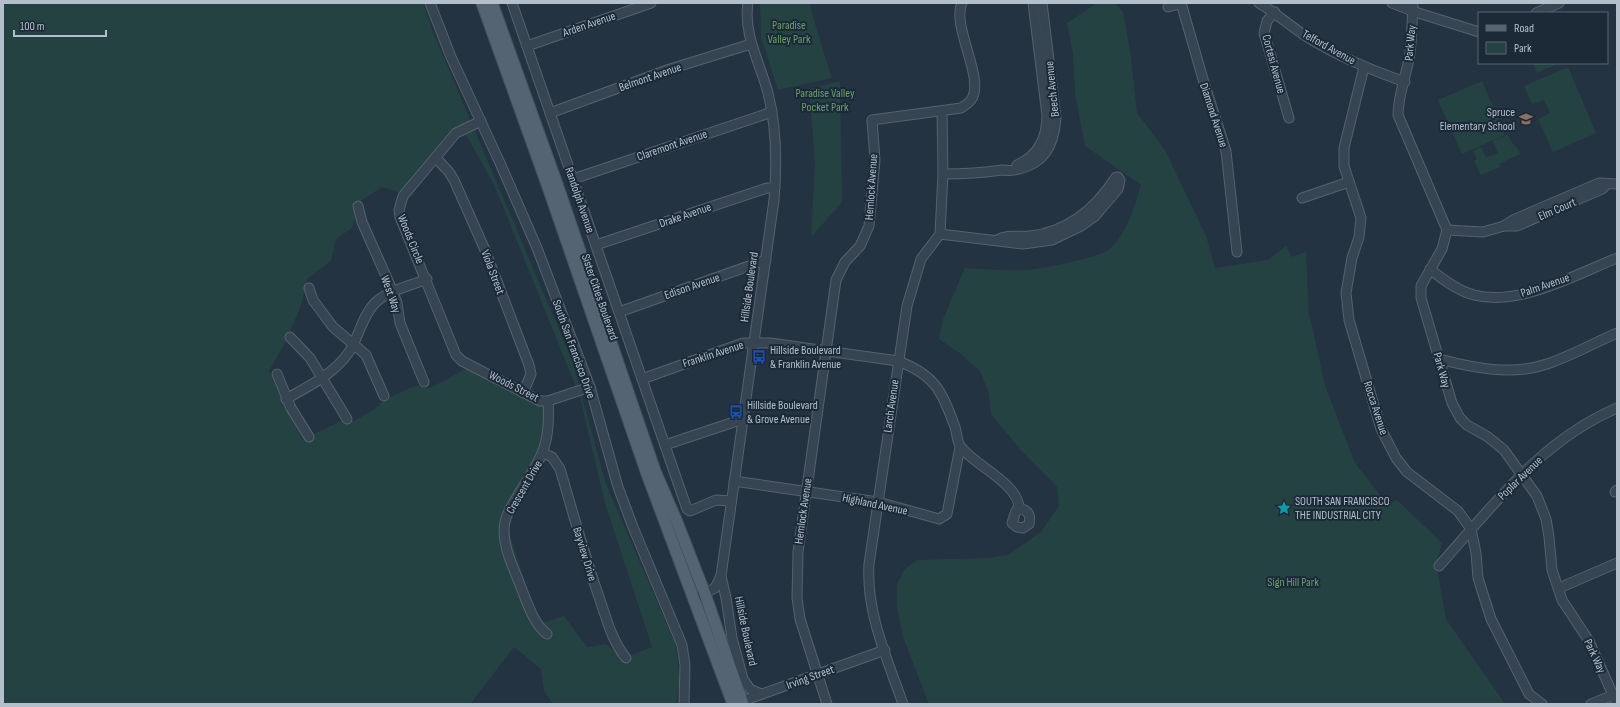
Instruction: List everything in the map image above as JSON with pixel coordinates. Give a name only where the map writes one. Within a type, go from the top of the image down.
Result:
[{"type":"main road","name":"Sister Cities Boulevard","points":[[482,3],[553,201],[647,474],[694,599]]},
{"type":"main road","name":"Sister Cities Boulevard","points":[[492,3],[557,184],[655,471],[705,594]]},
{"type":"main road","name":"Hillside Boulevard","points":[[705,594],[738,703]]},
{"type":"main road","points":[[694,599],[738,703]]},
{"type":"street","name":"South San Francisco Drive","points":[[430,3],[451,57],[537,248],[590,387],[621,494],[682,645],[686,665],[684,704]]},
{"type":"street","name":"Randolph Avenue","points":[[512,3],[687,509],[690,510],[716,500],[731,501]]},
{"type":"street","name":"Arden Avenue","points":[[526,46],[651,3]]},
{"type":"street","name":"Hillside Boulevard","points":[[748,3],[751,44],[768,92],[772,112],[776,155],[775,188],[721,576],[732,638],[743,679],[750,689],[761,694]]},
{"type":"street","name":"Hemlock Avenue","points":[[827,704],[805,638],[797,598],[798,552],[836,280],[845,262],[860,246],[869,226],[875,160],[872,120],[961,108],[971,100],[975,84],[960,17],[962,3]]},
{"type":"street","name":"Beech Avenue","points":[[1006,170],[1025,162],[1035,153],[1047,131],[1047,116],[1033,3]]},
{"type":"street","name":"Beech Avenue","points":[[943,174],[975,174],[1027,167],[1038,160],[1049,148],[1055,134],[1056,118],[1042,3]]},
{"type":"street","points":[[1168,8],[1182,3]]},
{"type":"street","name":"Diamond Avenue","points":[[1182,3],[1205,86],[1226,151],[1237,252]]},
{"type":"street","name":"Telford Avenue","points":[[1259,3],[1275,12],[1307,37],[1364,67],[1404,82]]},
{"type":"street","points":[[1392,3],[1412,7],[1478,32]]},
{"type":"street","points":[[1539,9],[1559,3]]},
{"type":"street","name":"Park Way","points":[[1412,7],[1410,53],[1398,103],[1398,115],[1446,230],[1442,249],[1421,286],[1421,298],[1439,360],[1452,403],[1460,418],[1467,425],[1488,437],[1504,450],[1537,496],[1546,519],[1550,537],[1552,570],[1562,600],[1589,641],[1617,704]]},
{"type":"street","name":"Cortesi Avenue","points":[[1275,12],[1266,21],[1264,33],[1289,118]]},
{"type":"street","name":"Belmont Avenue","points":[[550,113],[670,69],[751,44]]},
{"type":"street","name":"Rocca Avenue","points":[[1364,67],[1344,148],[1344,166],[1361,218],[1359,237],[1352,258],[1346,293],[1349,320],[1381,429],[1396,458],[1407,472],[1458,510],[1470,529],[1476,553],[1478,578],[1491,619],[1529,694],[1542,704]]},
{"type":"street","points":[[942,111],[943,174],[940,234],[997,240],[1003,243],[1023,244],[1052,240],[1081,226],[1096,209]]},
{"type":"street","name":"Claremont Avenue","points":[[573,179],[772,112]]},
{"type":"street","name":"Woods Circle","points":[[462,361],[456,355],[399,210],[403,196],[456,133],[481,121]]},
{"type":"street","name":"Viola Street","points":[[436,158],[449,172],[457,187],[485,250],[529,365],[531,374],[523,393]]},
{"type":"street","points":[[1302,198],[1349,182]]},
{"type":"street","name":"Elm Court","points":[[1446,230],[1483,232],[1504,226],[1513,220],[1599,184],[1617,184]]},
{"type":"street","name":"Drake Avenue","points":[[596,245],[767,188],[775,188]]},
{"type":"street","name":"West Way","points":[[358,206],[362,222],[393,292],[400,323],[424,382]]},
{"type":"street","name":"Larch Avenue","points":[[903,704],[874,620],[868,583],[878,502],[907,306],[921,259],[940,234]]},
{"type":"street","name":"Palm Avenue","points":[[1430,269],[1445,282],[1474,295],[1496,297],[1525,295],[1617,258]]},
{"type":"street","name":"Edison Avenue","points":[[619,312],[766,260]]},
{"type":"street","points":[[286,399],[322,378],[342,360],[353,343],[367,313],[374,304],[393,292],[427,279]]},
{"type":"street","points":[[309,288],[324,316],[341,334],[366,356],[384,396]]},
{"type":"street","points":[[1439,360],[1475,368],[1512,370],[1547,364],[1617,333]]},
{"type":"street","points":[[290,337],[310,358],[347,419]]},
{"type":"street","name":"Franklin Avenue","points":[[642,379],[735,345],[754,342],[898,361],[917,368],[933,382],[946,401],[958,433],[960,447]]},
{"type":"street","name":"Woods Street","points":[[462,361],[540,401],[548,401],[590,387]]},
{"type":"street","points":[[277,374],[286,399],[309,437]]},
{"type":"street","name":"Crescent Drive","points":[[547,634],[538,625],[526,600],[506,544],[504,533],[505,521],[509,510],[543,453],[549,429],[548,401]]},
{"type":"street","name":"Poplar Avenue","points":[[1439,566],[1470,529],[1521,473],[1570,433],[1617,408]]},
{"type":"street","points":[[665,445],[743,419]]},
{"type":"street","points":[[960,447],[1008,487],[1019,501],[1020,508]]},
{"type":"street","name":"Highland Avenue","points":[[734,481],[878,502],[939,519],[947,514],[960,447]]},
{"type":"street","name":"Bayview Drive","points":[[543,453],[552,457],[560,469],[593,580],[607,621],[616,645],[626,658]]},
{"type":"street","points":[[1559,588],[1617,563]]},
{"type":"street","name":"Hillside Boulevard","points":[[694,599],[715,588],[721,576]]},
{"type":"street","name":"Irving Street","points":[[738,703],[885,650]]},
{"type":"street","points":[[754,704],[761,694]]},
{"type":"street","points":[[1591,704],[1613,695]]},
{"type":"green space","points":[[3,3],[423,3],[433,32],[572,360],[606,484],[675,643],[680,679],[676,704],[553,704],[544,691],[541,669],[514,647],[470,704],[3,704]],"holes":[[[466,135],[493,182],[580,397],[605,503],[652,647],[622,659],[606,644],[587,647],[564,616],[542,623],[533,607],[509,532],[511,518],[552,440],[551,409],[544,397],[472,362],[462,371],[430,388],[415,386],[384,400],[375,409],[354,421],[341,421],[302,440],[269,371],[286,341],[301,305],[307,279],[331,261],[336,239],[352,228],[362,200],[382,187],[411,196],[455,139]]]},
{"type":"green space","name":"Paradise Valley Park","points":[[760,3],[810,3],[832,78],[778,90],[761,37]]},
{"type":"green space","name":"Sign Hill Park","points":[[1097,3],[1115,3],[1123,12],[1130,51],[1137,113],[1165,150],[1206,236],[1215,268],[1268,260],[1286,246],[1292,257],[1306,252],[1309,318],[1310,317],[1325,386],[1355,463],[1387,504],[1397,500],[1442,543],[1436,563],[1446,619],[1505,704],[929,704],[903,637],[897,606],[897,584],[905,569],[917,560],[989,558],[1008,555],[1041,532],[1059,506],[1057,487],[1019,448],[991,414],[989,394],[980,371],[961,354],[939,339],[943,319],[965,268],[1011,270],[1034,269],[1095,256],[1111,248],[1117,242],[1126,227],[1141,185],[1085,146],[1075,93],[1073,54],[1067,23]]},
{"type":"green space","points":[[1533,64],[1558,64],[1537,73]]},
{"type":"green space","points":[[1568,67],[1596,133],[1553,152],[1538,119],[1550,113],[1544,100],[1532,104],[1524,86]]},
{"type":"green space","name":"Paradise Valley Pocket Park","points":[[840,81],[842,202],[811,237],[815,163],[809,89]]},
{"type":"green space","points":[[1482,81],[1505,135],[1462,154],[1438,100]]},
{"type":"green space","points":[[1508,135],[1520,154],[1499,164],[1500,167],[1481,175],[1474,161],[1477,159],[1473,151],[1481,147],[1486,158],[1498,153],[1493,141]]},
{"type":"place","name":"Spruce Elementary School","points":[[1526,119]]},
{"type":"place","name":"Hillside Boulevard & Franklin Avenue","points":[[759,357]]},
{"type":"place","name":"Hillside Boulevard & Grove Avenue","points":[[736,412]]},
{"type":"place","name":"SOUTH SAN FRANCISCO THE INDUSTRIAL CITY","points":[[1284,508]]}]
